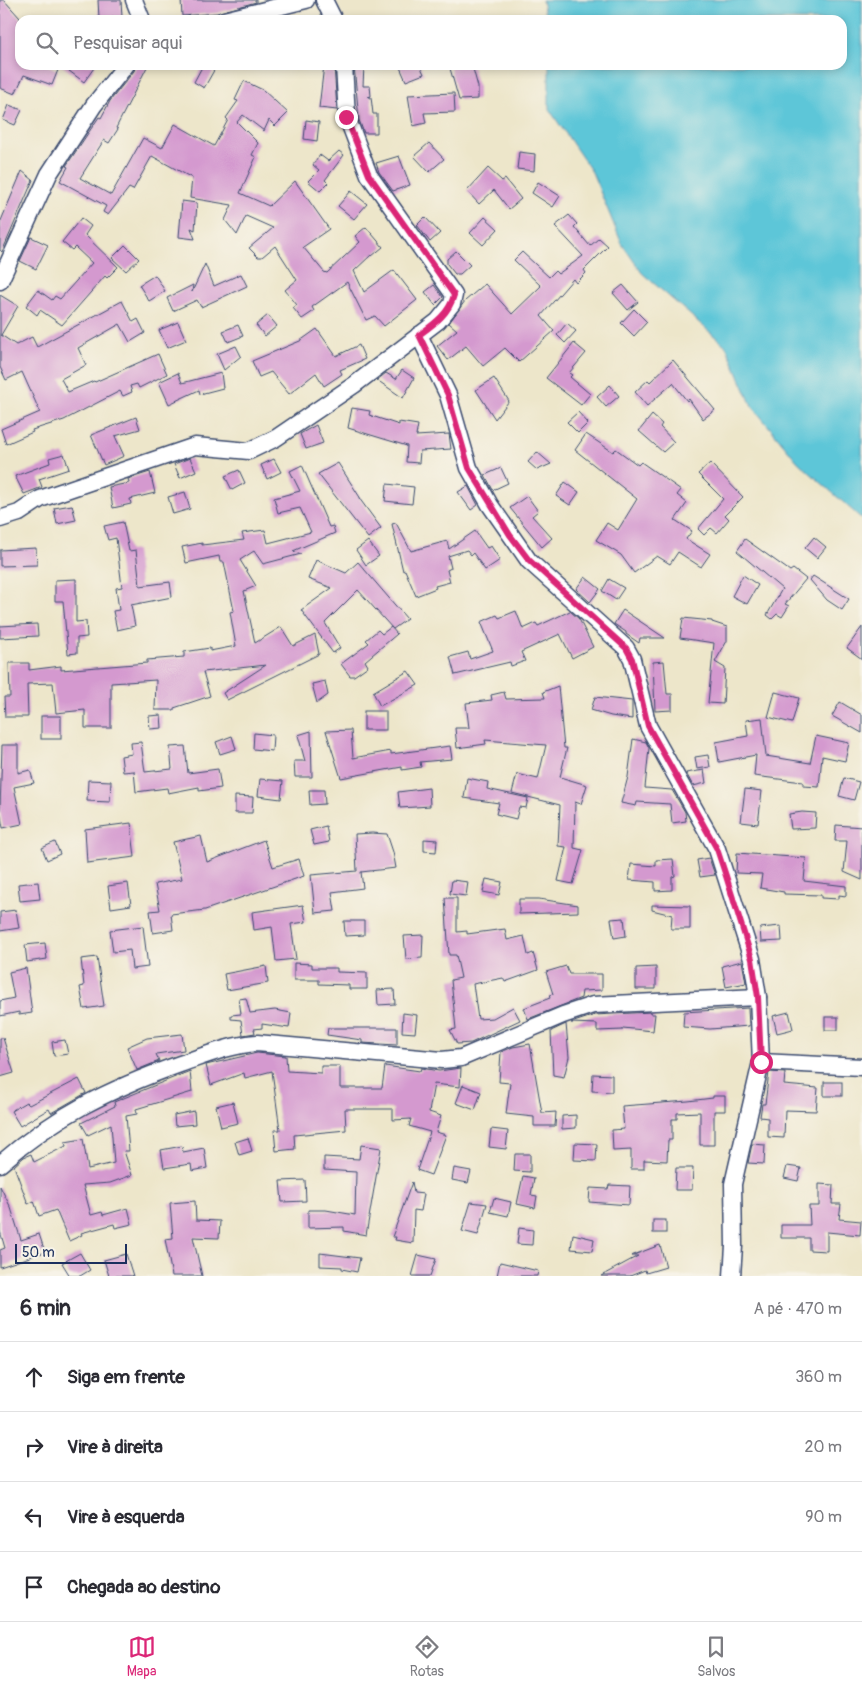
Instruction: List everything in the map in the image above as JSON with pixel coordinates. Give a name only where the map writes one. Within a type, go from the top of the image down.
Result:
[{"type":"street","points":[[134,0],[140,15]]},
{"type":"street","points":[[244,15],[306,0]]},
{"type":"street","points":[[324,0],[332,15]]},
{"type":"street","points":[[0,281],[49,174],[94,105],[122,70]]},
{"type":"street","points":[[0,519],[20,513],[40,498],[195,446],[249,451],[276,438],[354,385],[438,321],[452,304],[454,295],[369,175],[346,117],[344,70]]},
{"type":"street","points":[[419,335],[448,395],[469,468],[490,505],[529,560],[626,648],[632,659],[648,726],[717,849],[752,959],[758,997],[761,1062],[733,1184],[734,1246],[732,1276]]},
{"type":"street","points":[[0,1164],[33,1135],[78,1107],[138,1079],[235,1044],[257,1043],[442,1060],[461,1058],[563,1015],[593,1005],[758,997]]},
{"type":"street","points":[[761,1062],[862,1067]]},
{"type":"water","points":[[542,0],[862,0],[862,519],[798,462],[752,406],[726,346],[642,273],[622,244],[592,172],[549,109],[549,70],[847,70],[847,15],[545,15]]},
{"type":"building","points":[[0,0],[4,0],[17,15],[15,15],[15,70],[58,70],[52,85],[24,75],[15,94],[0,88]]},
{"type":"building","points":[[98,0],[121,0],[122,15],[99,15]]},
{"type":"building","points":[[181,0],[256,0],[256,2],[217,13],[182,15]]},
{"type":"building","points":[[68,70],[92,70],[84,82]]},
{"type":"building","points":[[145,70],[116,128],[118,129],[109,143],[104,140],[80,178],[111,195],[143,138],[162,148],[175,124],[214,146],[228,120],[226,118],[238,101],[235,100],[244,81],[263,90],[288,113],[275,126],[269,120],[264,131],[243,115],[237,122],[258,143],[252,155],[256,157],[240,193],[269,206],[295,181],[329,229],[303,247],[324,272],[327,273],[360,242],[355,236],[366,227],[383,247],[354,271],[364,292],[394,270],[417,300],[384,326],[375,316],[366,320],[347,282],[312,307],[314,311],[302,319],[293,308],[297,305],[285,290],[297,280],[275,246],[262,257],[258,257],[249,248],[273,228],[246,216],[237,235],[225,220],[232,205],[190,198],[192,178],[152,156],[133,190],[129,188],[108,215],[103,212],[106,206],[60,181],[68,167],[66,166],[99,117],[101,118],[110,101],[134,71]]},
{"type":"building","points":[[200,70],[214,70],[204,88],[194,82]]},
{"type":"building","points":[[323,70],[334,70],[337,110],[319,108]]},
{"type":"building","points":[[354,70],[364,70],[363,86],[370,86],[371,96],[368,97],[371,97],[373,114],[377,114],[377,133],[364,133],[359,120]]},
{"type":"building","points":[[401,70],[422,70],[424,74],[406,81]]},
{"type":"building","points":[[450,70],[473,70],[478,87],[478,99],[459,100]]},
{"type":"building","points":[[454,93],[455,112],[424,113],[426,123],[413,126],[408,95]]},
{"type":"building","points":[[9,105],[22,110],[15,125],[3,120]]},
{"type":"building","points":[[306,120],[319,122],[317,141],[304,139]]},
{"type":"building","points":[[429,143],[444,159],[429,172],[414,156]]},
{"type":"building","points":[[339,151],[344,155],[325,180],[328,183],[320,191],[308,181],[319,170],[313,165],[320,155],[328,161]]},
{"type":"building","points":[[519,152],[535,154],[534,171],[517,169]]},
{"type":"building","points":[[399,156],[410,185],[393,191],[379,172],[376,163]]},
{"type":"building","points":[[488,168],[502,181],[505,179],[521,199],[509,209],[494,190],[479,204],[467,191]]},
{"type":"building","points":[[22,171],[33,180],[2,252],[0,250],[0,223]]},
{"type":"building","points":[[538,182],[560,196],[553,207],[532,193]]},
{"type":"building","points":[[351,191],[367,204],[354,219],[338,206]]},
{"type":"building","points":[[182,201],[197,203],[195,230],[191,228],[195,239],[179,237]]},
{"type":"building","points":[[569,215],[577,224],[574,227],[590,246],[599,238],[608,246],[584,270],[586,273],[576,283],[573,279],[541,316],[554,331],[519,362],[505,348],[483,366],[466,346],[448,360],[437,346],[457,330],[449,323],[465,301],[485,284],[512,314],[541,286],[514,260],[522,252],[549,277],[555,271],[558,274],[583,256],[555,226]]},
{"type":"building","points":[[425,217],[440,233],[430,242],[417,225]]},
{"type":"building","points":[[485,217],[498,229],[483,245],[470,233]]},
{"type":"building","points":[[81,218],[91,226],[85,235],[118,267],[107,278],[105,276],[62,325],[40,310],[37,315],[26,306],[38,290],[52,300],[55,296],[60,299],[92,263],[75,247],[72,250],[62,242]]},
{"type":"building","points":[[31,237],[48,245],[36,269],[20,261]]},
{"type":"building","points":[[125,245],[139,259],[126,271],[112,258]]},
{"type":"building","points":[[456,251],[470,265],[460,274],[455,274],[447,264],[447,259]]},
{"type":"building","points":[[205,264],[214,286],[241,274],[247,286],[201,307],[197,300],[173,311],[167,298],[193,285],[192,292]]},
{"type":"building","points":[[155,275],[165,291],[149,301],[139,285]]},
{"type":"building","points":[[434,285],[443,297],[435,305],[425,292]]},
{"type":"building","points":[[623,285],[638,302],[628,310],[613,293]]},
{"type":"building","points":[[0,295],[18,306],[1,335],[16,345],[32,337],[37,347],[122,301],[133,322],[138,319],[145,333],[130,342],[120,324],[78,348],[86,365],[61,379],[68,392],[158,354],[167,374],[139,388],[137,384],[130,386],[132,392],[123,396],[120,391],[64,420],[32,430],[33,432],[6,444],[1,429],[40,412],[22,372],[6,380],[0,367]]},
{"type":"building","points":[[634,309],[647,322],[634,336],[621,323]]},
{"type":"building","points":[[268,315],[277,326],[265,336],[256,325]]},
{"type":"building","points":[[178,322],[186,340],[167,348],[159,330]]},
{"type":"building","points":[[567,323],[576,331],[565,343],[557,335]]},
{"type":"building","points":[[238,325],[243,336],[228,342],[223,331]]},
{"type":"building","points":[[317,329],[336,356],[359,345],[365,359],[340,370],[342,374],[324,386],[316,373],[289,394],[271,372],[259,377],[252,361],[300,341]]},
{"type":"building","points":[[574,343],[586,353],[569,373],[572,375],[570,377],[590,394],[581,405],[546,378]]},
{"type":"building","points":[[236,346],[241,356],[224,370],[217,354]]},
{"type":"building","points":[[673,360],[715,410],[703,419],[689,399],[687,401],[673,383],[647,406],[635,392],[648,380],[650,382]]},
{"type":"building","points":[[402,370],[414,378],[403,398],[377,380],[386,373],[396,379]]},
{"type":"building","points":[[178,373],[182,383],[221,373],[223,388],[200,394],[199,390],[169,404],[159,382]]},
{"type":"building","points":[[494,378],[509,401],[495,419],[476,390]]},
{"type":"building","points":[[610,385],[619,396],[606,407],[597,397]]},
{"type":"building","points":[[352,408],[370,411],[369,415],[399,425],[399,422],[418,425],[416,436],[449,434],[451,449],[420,451],[419,463],[406,462],[407,446],[348,428]]},
{"type":"building","points":[[578,412],[588,423],[578,433],[567,422]]},
{"type":"building","points":[[652,415],[662,424],[660,427],[674,442],[663,452],[639,431]]},
{"type":"building","points":[[136,417],[140,429],[115,436],[124,456],[104,465],[91,435]]},
{"type":"building","points":[[316,425],[323,443],[306,449],[300,434]]},
{"type":"building","points":[[586,434],[613,452],[616,449],[638,465],[641,462],[681,490],[677,495],[687,503],[675,520],[692,531],[686,539],[710,554],[701,567],[678,552],[670,564],[657,556],[634,573],[621,555],[596,540],[607,523],[618,530],[637,499],[575,450]]},
{"type":"building","points":[[537,452],[551,464],[537,470],[528,462]]},
{"type":"building","points":[[64,454],[69,469],[39,479],[42,487],[24,494],[15,476],[50,463],[49,458]]},
{"type":"building","points":[[190,458],[196,471],[180,478],[174,464]]},
{"type":"building","points":[[274,459],[281,472],[267,479],[261,465]]},
{"type":"building","points":[[338,463],[361,499],[359,498],[381,528],[368,538],[318,474]]},
{"type":"building","points":[[710,463],[743,497],[725,515],[729,519],[717,533],[711,528],[704,535],[698,529],[723,499],[698,474]]},
{"type":"building","points":[[302,465],[329,527],[333,526],[335,533],[293,551],[301,554],[263,564],[254,551],[240,560],[256,586],[244,591],[255,643],[281,627],[293,646],[315,635],[319,654],[227,700],[223,693],[266,665],[203,672],[210,696],[174,708],[174,710],[155,710],[156,680],[111,683],[111,728],[85,728],[85,710],[56,713],[53,683],[27,684],[28,717],[5,717],[4,697],[10,697],[9,663],[29,663],[29,670],[61,666],[61,670],[147,663],[147,660],[184,657],[184,652],[210,648],[210,651],[236,646],[230,612],[234,611],[224,562],[220,562],[219,556],[186,563],[182,547],[202,543],[202,545],[244,540],[242,533],[265,530],[268,543],[311,532],[300,508],[278,513],[274,498],[300,491],[290,471]]},
{"type":"building","points":[[501,468],[508,483],[493,490],[485,475]]},
{"type":"building","points":[[239,470],[245,483],[232,490],[225,476]]},
{"type":"building","points":[[150,472],[155,493],[130,499],[131,504],[113,508],[109,487],[129,483],[128,479]]},
{"type":"building","points":[[565,482],[579,492],[570,505],[556,496]]},
{"type":"building","points":[[387,484],[414,487],[412,504],[385,501]]},
{"type":"building","points":[[468,486],[478,505],[471,510],[458,492]]},
{"type":"building","points":[[185,492],[190,509],[173,514],[168,497]]},
{"type":"building","points":[[527,496],[538,511],[532,516],[552,538],[542,547],[510,508]]},
{"type":"building","points":[[72,505],[76,520],[57,524],[54,508]]},
{"type":"building","points":[[123,522],[129,551],[136,550],[140,586],[170,582],[172,597],[131,605],[135,626],[117,630],[113,611],[119,610],[116,588],[122,587],[116,538],[108,540],[104,526]]},
{"type":"building","points":[[396,523],[411,551],[447,541],[449,549],[475,531],[487,548],[491,546],[500,560],[485,570],[473,553],[471,555],[467,550],[448,556],[451,568],[447,570],[450,582],[435,586],[436,588],[416,596],[405,570],[403,571],[392,524]]},
{"type":"building","points":[[814,537],[826,547],[817,558],[805,548]]},
{"type":"building","points":[[745,539],[790,571],[793,569],[806,579],[785,604],[789,606],[782,617],[777,614],[772,619],[767,615],[782,589],[737,551]]},
{"type":"building","points":[[368,541],[379,556],[366,565],[356,550]]},
{"type":"building","points":[[36,548],[37,565],[0,566],[0,550]]},
{"type":"building","points":[[316,560],[346,573],[358,562],[407,619],[393,629],[358,590],[325,623],[340,648],[333,653],[301,610],[332,588],[308,579]]},
{"type":"building","points":[[743,575],[758,585],[747,604],[732,596]]},
{"type":"building","points":[[813,576],[849,599],[842,610],[827,600],[810,580]]},
{"type":"building","points":[[585,577],[600,589],[590,602],[576,589]]},
{"type":"building","points":[[76,579],[76,622],[86,621],[87,637],[77,638],[77,653],[68,654],[63,601],[55,601],[55,580]]},
{"type":"building","points":[[609,579],[624,588],[616,600],[602,591]]},
{"type":"building","points":[[623,610],[665,638],[640,638],[639,643],[614,624]]},
{"type":"building","points":[[516,611],[523,629],[536,623],[538,626],[570,611],[579,619],[593,647],[572,658],[560,634],[521,652],[525,661],[511,666],[510,662],[455,675],[450,657],[468,652],[470,659],[493,651],[481,622],[497,615],[499,618]]},
{"type":"building","points":[[683,618],[712,621],[727,627],[727,641],[715,662],[725,668],[723,704],[708,703],[714,643],[680,638]]},
{"type":"building","points":[[37,624],[38,636],[0,638],[0,626]]},
{"type":"building","points":[[391,627],[397,634],[365,661],[368,666],[354,676],[350,676],[341,664],[369,643],[366,640],[378,630],[382,634]]},
{"type":"building","points":[[862,627],[862,659],[847,648]]},
{"type":"building","points":[[664,661],[667,694],[672,694],[672,710],[655,711],[653,662]]},
{"type":"building","points":[[408,671],[418,685],[380,706],[373,692]]},
{"type":"building","points":[[325,681],[328,695],[317,703],[312,684]]},
{"type":"building","points":[[558,686],[564,748],[567,748],[560,777],[587,785],[581,804],[575,802],[574,848],[583,850],[573,884],[558,881],[566,847],[558,846],[560,805],[512,793],[517,774],[538,779],[546,745],[485,740],[486,744],[457,748],[455,728],[469,728],[466,703],[492,700],[491,695],[504,692],[506,699],[545,698],[543,692]]},
{"type":"building","points":[[775,692],[799,698],[792,723],[768,717]]},
{"type":"building","points":[[595,697],[632,701],[632,719],[611,716],[591,710]]},
{"type":"building","points":[[840,702],[862,715],[862,733],[832,716]]},
{"type":"building","points":[[364,711],[386,711],[386,730],[364,730]]},
{"type":"building","points":[[161,715],[162,728],[150,729],[149,716]]},
{"type":"building","points":[[41,716],[61,716],[61,739],[41,739]]},
{"type":"building","points":[[762,718],[766,756],[810,763],[816,736],[849,743],[845,761],[822,756],[819,787],[803,786],[803,782],[754,776],[756,755],[719,762],[716,742],[748,736],[746,720]]},
{"type":"building","points":[[351,730],[353,758],[391,751],[391,754],[450,746],[452,759],[420,762],[421,767],[402,770],[402,767],[341,778],[326,731]]},
{"type":"building","points":[[311,731],[312,777],[295,777],[294,761],[305,761],[298,735]]},
{"type":"building","points":[[254,733],[273,735],[272,751],[253,749]]},
{"type":"building","points":[[232,736],[236,749],[220,754],[216,742]]},
{"type":"building","points":[[633,739],[646,742],[649,748],[645,788],[672,790],[685,812],[686,821],[672,823],[670,804],[637,802],[636,806],[621,803],[628,777]]},
{"type":"building","points":[[141,742],[145,772],[172,769],[170,747],[185,746],[188,773],[218,769],[221,788],[199,791],[199,787],[168,793],[167,788],[136,792],[134,771],[123,772],[121,756],[132,754],[131,743]]},
{"type":"building","points":[[2,745],[18,745],[18,773],[30,770],[34,783],[14,787],[22,824],[3,828],[0,811]]},
{"type":"building","points":[[708,755],[710,767],[697,769],[695,757]]},
{"type":"building","points":[[704,770],[706,783],[693,786],[686,773]]},
{"type":"building","points":[[467,778],[488,782],[487,789],[528,798],[526,808],[519,807],[516,819],[496,814],[499,803],[464,798]]},
{"type":"building","points":[[844,778],[859,782],[854,800],[839,796]]},
{"type":"building","points":[[260,779],[283,781],[281,799],[258,796]]},
{"type":"building","points":[[88,780],[111,781],[110,802],[87,801]]},
{"type":"building","points":[[429,788],[430,806],[400,808],[398,792]]},
{"type":"building","points":[[745,789],[762,791],[758,824],[741,822]]},
{"type":"building","points":[[309,790],[324,790],[325,804],[310,805]]},
{"type":"building","points":[[235,796],[253,797],[252,813],[235,813]]},
{"type":"building","points":[[802,812],[816,813],[815,828],[791,829],[789,814]]},
{"type":"building","points":[[131,823],[135,857],[87,863],[85,829]]},
{"type":"building","points":[[836,825],[862,827],[862,880],[844,872],[847,841],[835,841]]},
{"type":"building","points":[[326,826],[329,842],[314,845],[310,830]]},
{"type":"building","points":[[355,834],[387,834],[396,868],[361,872],[363,888],[332,892],[335,911],[315,913],[311,875],[357,871]]},
{"type":"building","points":[[201,836],[207,862],[264,840],[273,867],[299,859],[304,876],[205,910],[171,914],[173,930],[153,933],[150,911],[160,910],[155,884],[182,879],[173,842]]},
{"type":"building","points":[[424,839],[437,840],[436,852],[424,851]]},
{"type":"building","points":[[55,842],[60,854],[47,860],[42,848]]},
{"type":"building","points":[[737,853],[806,858],[804,881],[846,886],[846,896],[839,895],[839,899],[821,898],[821,895],[784,894],[784,892],[760,888],[762,874],[736,873]]},
{"type":"building","points":[[709,858],[715,875],[700,877],[697,860]]},
{"type":"building","points":[[673,859],[675,876],[672,877],[672,890],[655,891],[655,882],[629,880],[631,864],[656,866],[656,860]]},
{"type":"building","points":[[486,879],[502,882],[499,895],[483,892]]},
{"type":"building","points":[[452,880],[468,882],[466,896],[450,894]]},
{"type":"building","points":[[38,882],[40,899],[20,901],[18,884]]},
{"type":"building","points":[[128,883],[131,905],[111,908],[108,886]]},
{"type":"building","points":[[445,898],[457,898],[457,932],[467,931],[467,934],[505,929],[507,940],[524,936],[528,955],[533,953],[538,970],[505,982],[503,978],[473,984],[478,1019],[493,1018],[513,1007],[520,1020],[471,1043],[457,1044],[450,1030],[456,1029],[451,980],[461,978],[456,955],[449,955]]},
{"type":"building","points":[[519,899],[539,899],[578,905],[578,912],[519,914]]},
{"type":"building","points":[[303,905],[306,922],[291,924],[296,959],[276,961],[272,927],[254,930],[252,912]]},
{"type":"building","points":[[652,905],[690,906],[690,929],[671,929],[672,915],[652,910]]},
{"type":"building","points":[[16,910],[19,928],[0,931],[0,912]]},
{"type":"building","points":[[624,918],[626,936],[614,938],[611,919]]},
{"type":"building","points":[[344,921],[364,921],[364,935],[345,936]]},
{"type":"building","points":[[143,926],[148,967],[132,969],[130,950],[113,952],[110,930]]},
{"type":"building","points":[[781,926],[782,941],[761,942],[760,928]]},
{"type":"building","points":[[423,935],[422,958],[406,959],[404,936]]},
{"type":"building","points":[[45,943],[47,959],[27,962],[25,945]]},
{"type":"building","points":[[97,957],[104,1006],[84,1009],[80,987],[84,986],[81,959]]},
{"type":"building","points":[[742,961],[746,983],[726,987],[722,966]]},
{"type":"building","points":[[294,963],[312,964],[312,968],[337,968],[337,972],[367,973],[367,989],[349,989],[349,985],[319,984],[319,980],[294,980]]},
{"type":"building","points":[[266,966],[268,983],[227,990],[224,974]]},
{"type":"building","points":[[566,966],[569,974],[602,974],[602,990],[582,991],[581,998],[528,1019],[524,1008],[550,998],[549,995],[553,994],[546,972]]},
{"type":"building","points":[[656,967],[656,989],[636,989],[636,968]]},
{"type":"building","points":[[26,968],[32,1013],[19,1015],[19,1012],[0,1016],[0,1001],[14,998],[9,972]]},
{"type":"building","points":[[394,989],[395,1004],[378,1005],[377,990]]},
{"type":"building","points":[[246,998],[250,1013],[275,1010],[291,1013],[289,1028],[262,1024],[262,1028],[254,1029],[255,1033],[243,1035],[241,1020],[231,1019],[231,1015],[241,1014],[239,999]]},
{"type":"building","points":[[748,1008],[749,1026],[710,1029],[683,1027],[684,1012]]},
{"type":"building","points":[[651,1012],[651,1014],[655,1014],[653,1031],[623,1028],[623,1030],[597,1031],[597,1024],[571,1023],[595,1015]]},
{"type":"building","points":[[789,1012],[793,1029],[777,1033],[773,1016]]},
{"type":"building","points":[[403,1013],[417,1015],[415,1033],[402,1032]]},
{"type":"building","points":[[825,1017],[838,1017],[838,1030],[825,1030]]},
{"type":"building","points":[[566,1024],[569,1057],[564,1077],[553,1075],[551,1031]]},
{"type":"building","points":[[328,1028],[397,1028],[397,1045],[362,1043],[362,1040],[327,1035]]},
{"type":"building","points":[[182,1034],[184,1050],[156,1054],[159,1061],[137,1070],[127,1047],[147,1038]]},
{"type":"building","points":[[0,1038],[3,1038],[14,1073],[0,1077]]},
{"type":"building","points":[[65,1040],[68,1054],[54,1056],[52,1042]]},
{"type":"building","points":[[530,1044],[542,1113],[556,1112],[555,1126],[534,1126],[534,1117],[506,1114],[510,1083],[499,1082],[501,1052],[513,1047]]},
{"type":"building","points":[[257,1053],[286,1056],[287,1071],[321,1073],[321,1066],[340,1066],[340,1088],[382,1088],[385,1066],[420,1071],[421,1068],[439,1071],[461,1068],[460,1087],[434,1084],[429,1112],[441,1116],[436,1132],[446,1135],[431,1175],[417,1170],[430,1132],[409,1126],[411,1119],[393,1120],[393,1109],[345,1109],[346,1130],[294,1135],[295,1149],[276,1151],[274,1130],[280,1130],[272,1071],[245,1078],[244,1073],[211,1085],[206,1065]]},
{"type":"building","points":[[190,1071],[192,1092],[136,1109],[137,1114],[126,1116],[129,1151],[124,1151],[132,1175],[110,1183],[83,1185],[91,1215],[102,1212],[103,1215],[128,1208],[132,1224],[115,1228],[114,1224],[81,1233],[82,1235],[69,1241],[56,1210],[39,1216],[34,1201],[28,1204],[14,1166],[24,1157],[31,1154],[34,1162],[66,1146],[65,1142],[83,1139],[88,1169],[114,1163],[111,1124],[88,1135],[81,1123],[115,1106],[114,1102]]},
{"type":"building","points":[[769,1072],[785,1073],[784,1085],[818,1088],[816,1111],[785,1110],[784,1138],[768,1137],[768,1118],[760,1117],[762,1104],[765,1104]]},
{"type":"building","points":[[593,1074],[612,1075],[612,1092],[592,1091]]},
{"type":"building","points":[[79,1079],[86,1093],[51,1113],[49,1109],[20,1126],[11,1111],[26,1102],[29,1105]]},
{"type":"building","points":[[824,1082],[842,1082],[842,1096],[824,1096]]},
{"type":"building","points":[[463,1085],[481,1092],[475,1110],[456,1103]]},
{"type":"building","points":[[713,1096],[725,1096],[725,1111],[714,1111],[714,1145],[700,1145],[700,1112],[677,1113],[677,1119],[672,1119],[672,1140],[668,1140],[667,1161],[644,1160],[644,1169],[631,1169],[631,1150],[613,1151],[612,1130],[624,1129],[622,1106],[688,1101],[713,1098]]},
{"type":"building","points":[[233,1102],[238,1123],[221,1127],[216,1106]]},
{"type":"building","points":[[194,1111],[195,1124],[175,1126],[174,1115]]},
{"type":"building","points":[[576,1115],[576,1128],[562,1129],[562,1116]]},
{"type":"building","points":[[491,1129],[508,1131],[506,1149],[489,1147]]},
{"type":"building","points":[[248,1138],[252,1151],[239,1155],[235,1142]]},
{"type":"building","points":[[575,1143],[597,1144],[596,1161],[574,1160]]},
{"type":"building","points":[[752,1144],[765,1145],[764,1164],[748,1163]]},
{"type":"building","points":[[361,1145],[381,1148],[366,1235],[344,1231],[344,1227],[308,1228],[308,1210],[326,1210],[355,1215],[356,1172],[324,1170],[324,1157],[359,1159]]},
{"type":"building","points":[[182,1146],[183,1152],[204,1148],[207,1168],[192,1171],[191,1164],[164,1168],[161,1150]]},
{"type":"building","points":[[515,1154],[530,1154],[530,1172],[514,1171]]},
{"type":"building","points":[[787,1166],[801,1168],[798,1181],[784,1178]]},
{"type":"building","points":[[454,1168],[471,1171],[468,1183],[452,1180]]},
{"type":"building","points":[[676,1168],[693,1168],[692,1190],[675,1190]]},
{"type":"building","points":[[523,1176],[534,1178],[531,1195],[537,1196],[535,1208],[517,1204]]},
{"type":"building","points":[[305,1180],[306,1201],[282,1202],[280,1181]]},
{"type":"building","points":[[412,1182],[414,1193],[424,1194],[421,1211],[414,1210],[413,1243],[395,1240],[396,1237],[392,1237]]},
{"type":"building","points":[[819,1184],[833,1185],[832,1204],[841,1204],[839,1219],[861,1221],[860,1235],[827,1232],[827,1251],[809,1250],[809,1238],[781,1238],[781,1225],[810,1225],[809,1206],[819,1206]]},
{"type":"building","points":[[609,1185],[630,1186],[629,1205],[589,1202],[590,1188],[608,1189]]},
{"type":"building","points":[[0,1186],[11,1208],[21,1240],[39,1234],[45,1252],[0,1267],[0,1250],[5,1248],[0,1231]]},
{"type":"building","points":[[494,1198],[511,1202],[508,1216],[490,1212]]},
{"type":"building","points":[[195,1201],[196,1220],[220,1221],[219,1238],[193,1237],[202,1276],[172,1276],[165,1239],[173,1238],[170,1203]]},
{"type":"building","points":[[471,1202],[487,1204],[478,1235],[462,1231]]},
{"type":"building","points":[[653,1220],[666,1220],[666,1233],[653,1233]]},
{"type":"building","points":[[519,1228],[533,1230],[532,1245],[517,1244]]},
{"type":"building","points":[[573,1234],[594,1239],[592,1251],[571,1249]]},
{"type":"building","points":[[660,1245],[666,1267],[646,1273],[645,1270],[630,1276],[601,1276],[638,1256],[631,1256]]},
{"type":"building","points":[[80,1253],[90,1270],[80,1276],[70,1276],[62,1263]]},
{"type":"building","points":[[320,1253],[360,1258],[357,1272],[342,1269],[342,1267],[320,1266]]},
{"type":"building","points":[[126,1254],[133,1276],[109,1276],[104,1260]]},
{"type":"building","points":[[418,1255],[436,1259],[430,1276],[412,1276]]},
{"type":"building","points":[[500,1262],[538,1271],[537,1276],[497,1276]]},
{"type":"route","points":[[346,117],[369,175],[396,216],[454,295],[452,304],[438,321],[419,335],[448,395],[469,468],[490,505],[529,560],[626,648],[632,659],[642,708],[648,726],[717,849],[752,959],[758,997],[761,1062]]}]
